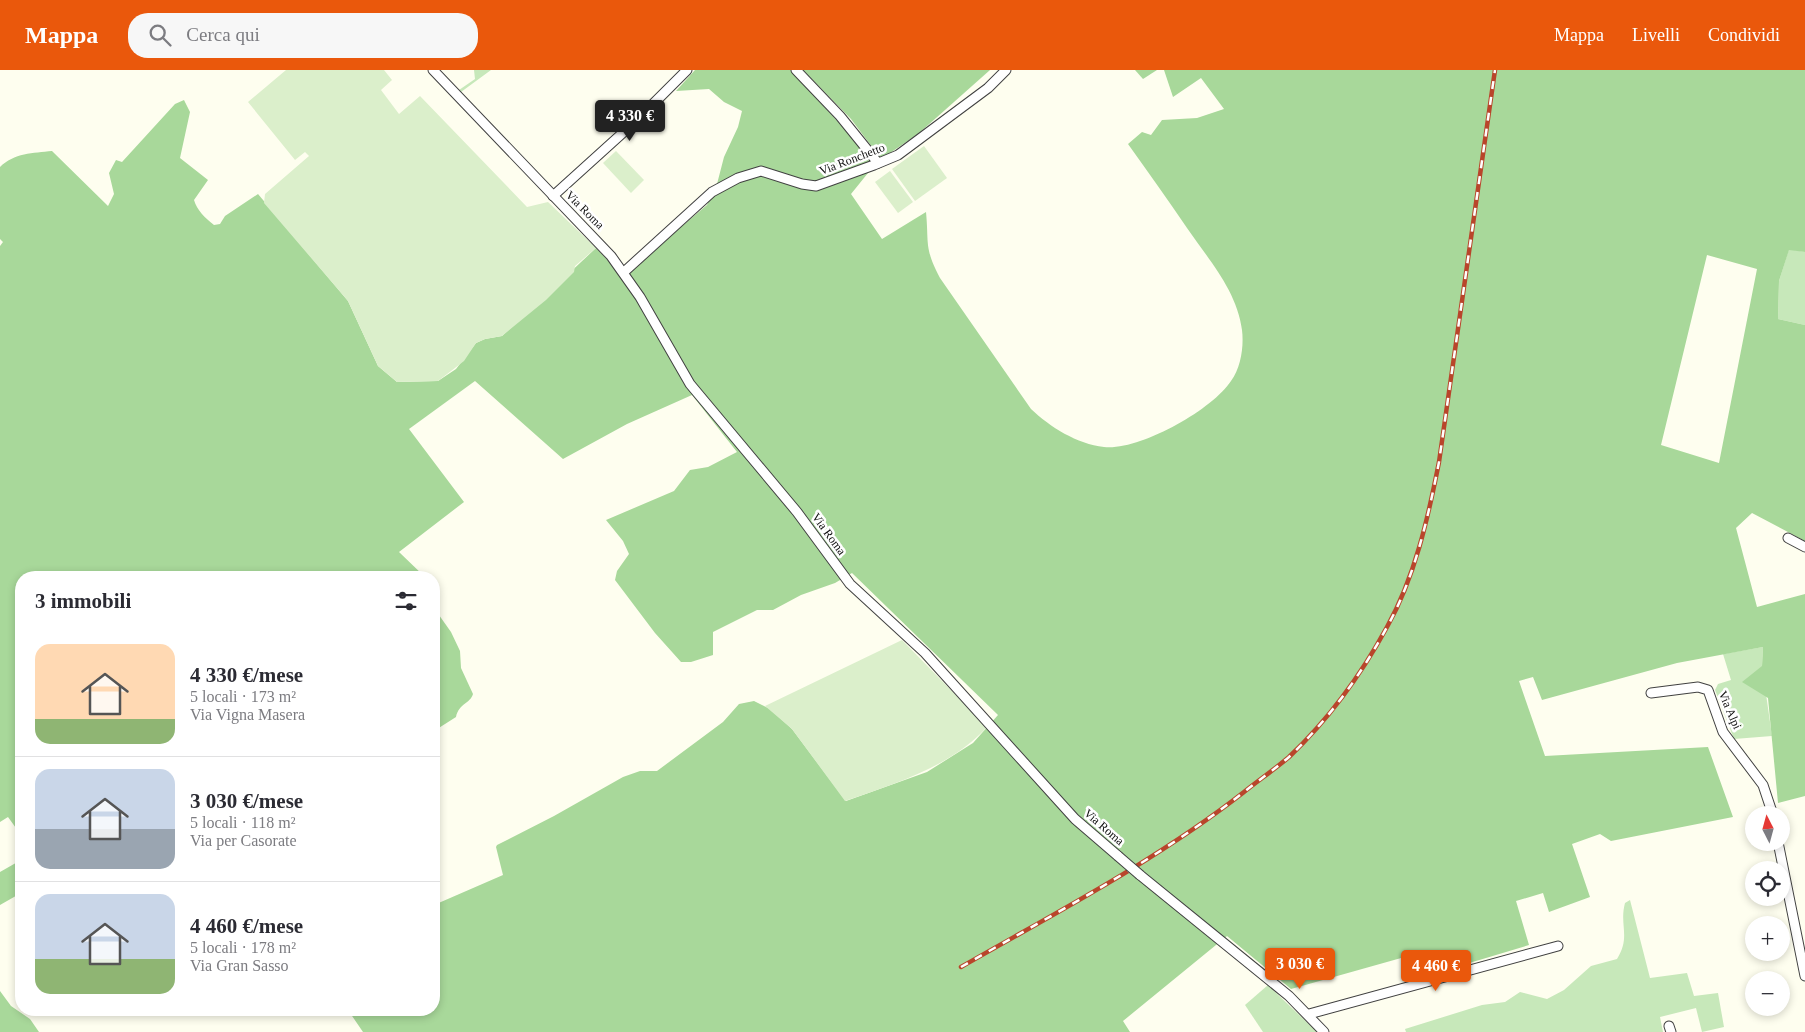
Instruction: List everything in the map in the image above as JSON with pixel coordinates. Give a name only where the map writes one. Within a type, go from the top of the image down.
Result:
[{"type":"street","name":"Via Roma","points":[[433,70],[604,247],[624,272],[690,384],[797,512],[850,584],[925,653],[1075,819],[1309,1014],[1324,1032]]},
{"type":"street","points":[[553,196],[687,70]]},
{"type":"street","points":[[796,70],[840,116],[878,163]]},
{"type":"street","name":"Via Ronchetto","points":[[624,272],[712,192],[738,178],[760,171],[802,184],[816,186],[898,155],[988,88],[1006,70]]},
{"type":"street","points":[[1788,538],[1805,547]]},
{"type":"street","name":"Via Alpi","points":[[1651,693],[1698,687],[1708,690],[1723,732],[1763,785],[1770,806]]},
{"type":"street","points":[[1780,851],[1804,962],[1805,976]]},
{"type":"street","points":[[1309,1014],[1558,946]]},
{"type":"green space","points":[[286,70],[384,70],[392,80],[381,90],[399,114],[420,96],[527,207],[548,202],[596,248],[575,266],[574,272],[546,300],[502,336],[485,339],[476,343],[464,361],[438,381],[397,382],[378,366],[348,301],[264,203],[265,194],[309,156],[305,152],[295,160],[248,102]]},
{"type":"green space","points":[[474,70],[491,70],[461,92],[459,90],[475,79]]},
{"type":"green space","points":[[695,70],[791,70],[869,156],[868,173],[851,194],[882,239],[926,212],[929,252],[940,278],[1031,409],[1064,434],[1094,445],[1119,447],[1155,436],[1192,416],[1208,404],[1222,392],[1234,376],[1241,357],[1243,343],[1239,316],[1221,276],[1128,144],[1142,132],[1151,135],[1162,120],[1197,118],[1224,109],[1201,78],[1173,97],[1164,70],[1805,70],[1805,252],[1789,250],[1779,281],[1778,319],[1805,325],[1805,541],[1752,513],[1736,528],[1757,607],[1805,594],[1805,796],[1778,803],[1768,698],[1742,682],[1762,666],[1763,647],[1677,663],[1542,700],[1533,677],[1519,681],[1545,756],[1708,747],[1733,817],[1611,841],[1600,834],[1572,844],[1590,897],[1549,912],[1543,893],[1516,901],[1529,945],[1436,973],[1426,951],[1291,989],[1227,936],[1123,1021],[1130,1032],[363,1032],[352,1016],[440,1016],[440,902],[503,875],[497,845],[554,816],[623,777],[640,771],[657,771],[723,722],[739,704],[754,701],[770,709],[792,729],[846,801],[927,772],[973,743],[998,715],[852,573],[835,583],[801,595],[773,610],[757,610],[713,632],[713,655],[691,662],[681,662],[655,633],[615,580],[617,571],[629,554],[623,541],[606,520],[674,491],[690,470],[708,467],[737,452],[692,395],[627,424],[563,459],[475,381],[409,429],[464,502],[399,552],[419,571],[15,571],[15,827],[8,817],[0,822],[0,246],[3,242],[0,239],[0,167],[5,162],[18,156],[52,151],[108,206],[114,194],[109,173],[116,160],[122,162],[175,104],[184,100],[190,112],[180,158],[208,180],[194,200],[202,214],[214,225],[220,224],[225,216],[258,194],[348,301],[378,366],[397,382],[438,381],[456,369],[476,343],[485,339],[502,336],[596,248],[623,276],[707,205],[717,184],[724,157],[738,127],[742,111],[724,102],[709,89],[676,91]],"holes":[[[1707,255],[1757,269],[1719,463],[1661,445]]]},
{"type":"green space","points":[[803,70],[990,70],[918,134],[881,159],[851,119]]},
{"type":"green space","points":[[1135,70],[1157,70],[1143,79]]},
{"type":"green space","points":[[924,146],[947,178],[915,201],[892,169]]},
{"type":"green space","points":[[616,151],[644,180],[631,193],[603,163]]},
{"type":"green space","points":[[890,171],[913,202],[898,213],[875,182]]},
{"type":"green space","points":[[1789,249],[1805,252],[1805,325],[1778,319],[1779,281]]},
{"type":"green space","points":[[440,616],[451,632],[460,651],[461,668],[473,694],[457,712],[456,717],[440,727]]},
{"type":"green space","points":[[902,640],[987,727],[972,741],[939,764],[921,773],[845,801],[792,729],[765,706]]},
{"type":"green space","points":[[1763,647],[1762,666],[1772,736],[1734,739],[1715,690],[1718,684],[1731,680],[1723,654]]},
{"type":"green space","points":[[15,863],[15,896],[0,905],[0,872]]},
{"type":"green space","points":[[1630,900],[1650,978],[1687,973],[1694,996],[1718,993],[1724,1027],[1702,1032],[1696,1008],[1660,1017],[1663,1032],[1406,1032],[1405,1029],[1482,1005],[1505,1002],[1520,992],[1547,999],[1564,990],[1591,966],[1617,959],[1624,937],[1623,918],[1625,903]]},
{"type":"green space","points":[[1268,985],[1317,1032],[1263,1032],[1245,1005]]},
{"type":"green space","points":[[0,991],[15,1009],[15,1016],[26,1016],[39,1032],[0,1032]]},
{"type":"railway","points":[[961,967],[1142,863],[1211,817],[1278,766],[1304,742],[1331,712],[1377,645],[1397,608],[1413,568],[1435,483],[1495,70]]}]
